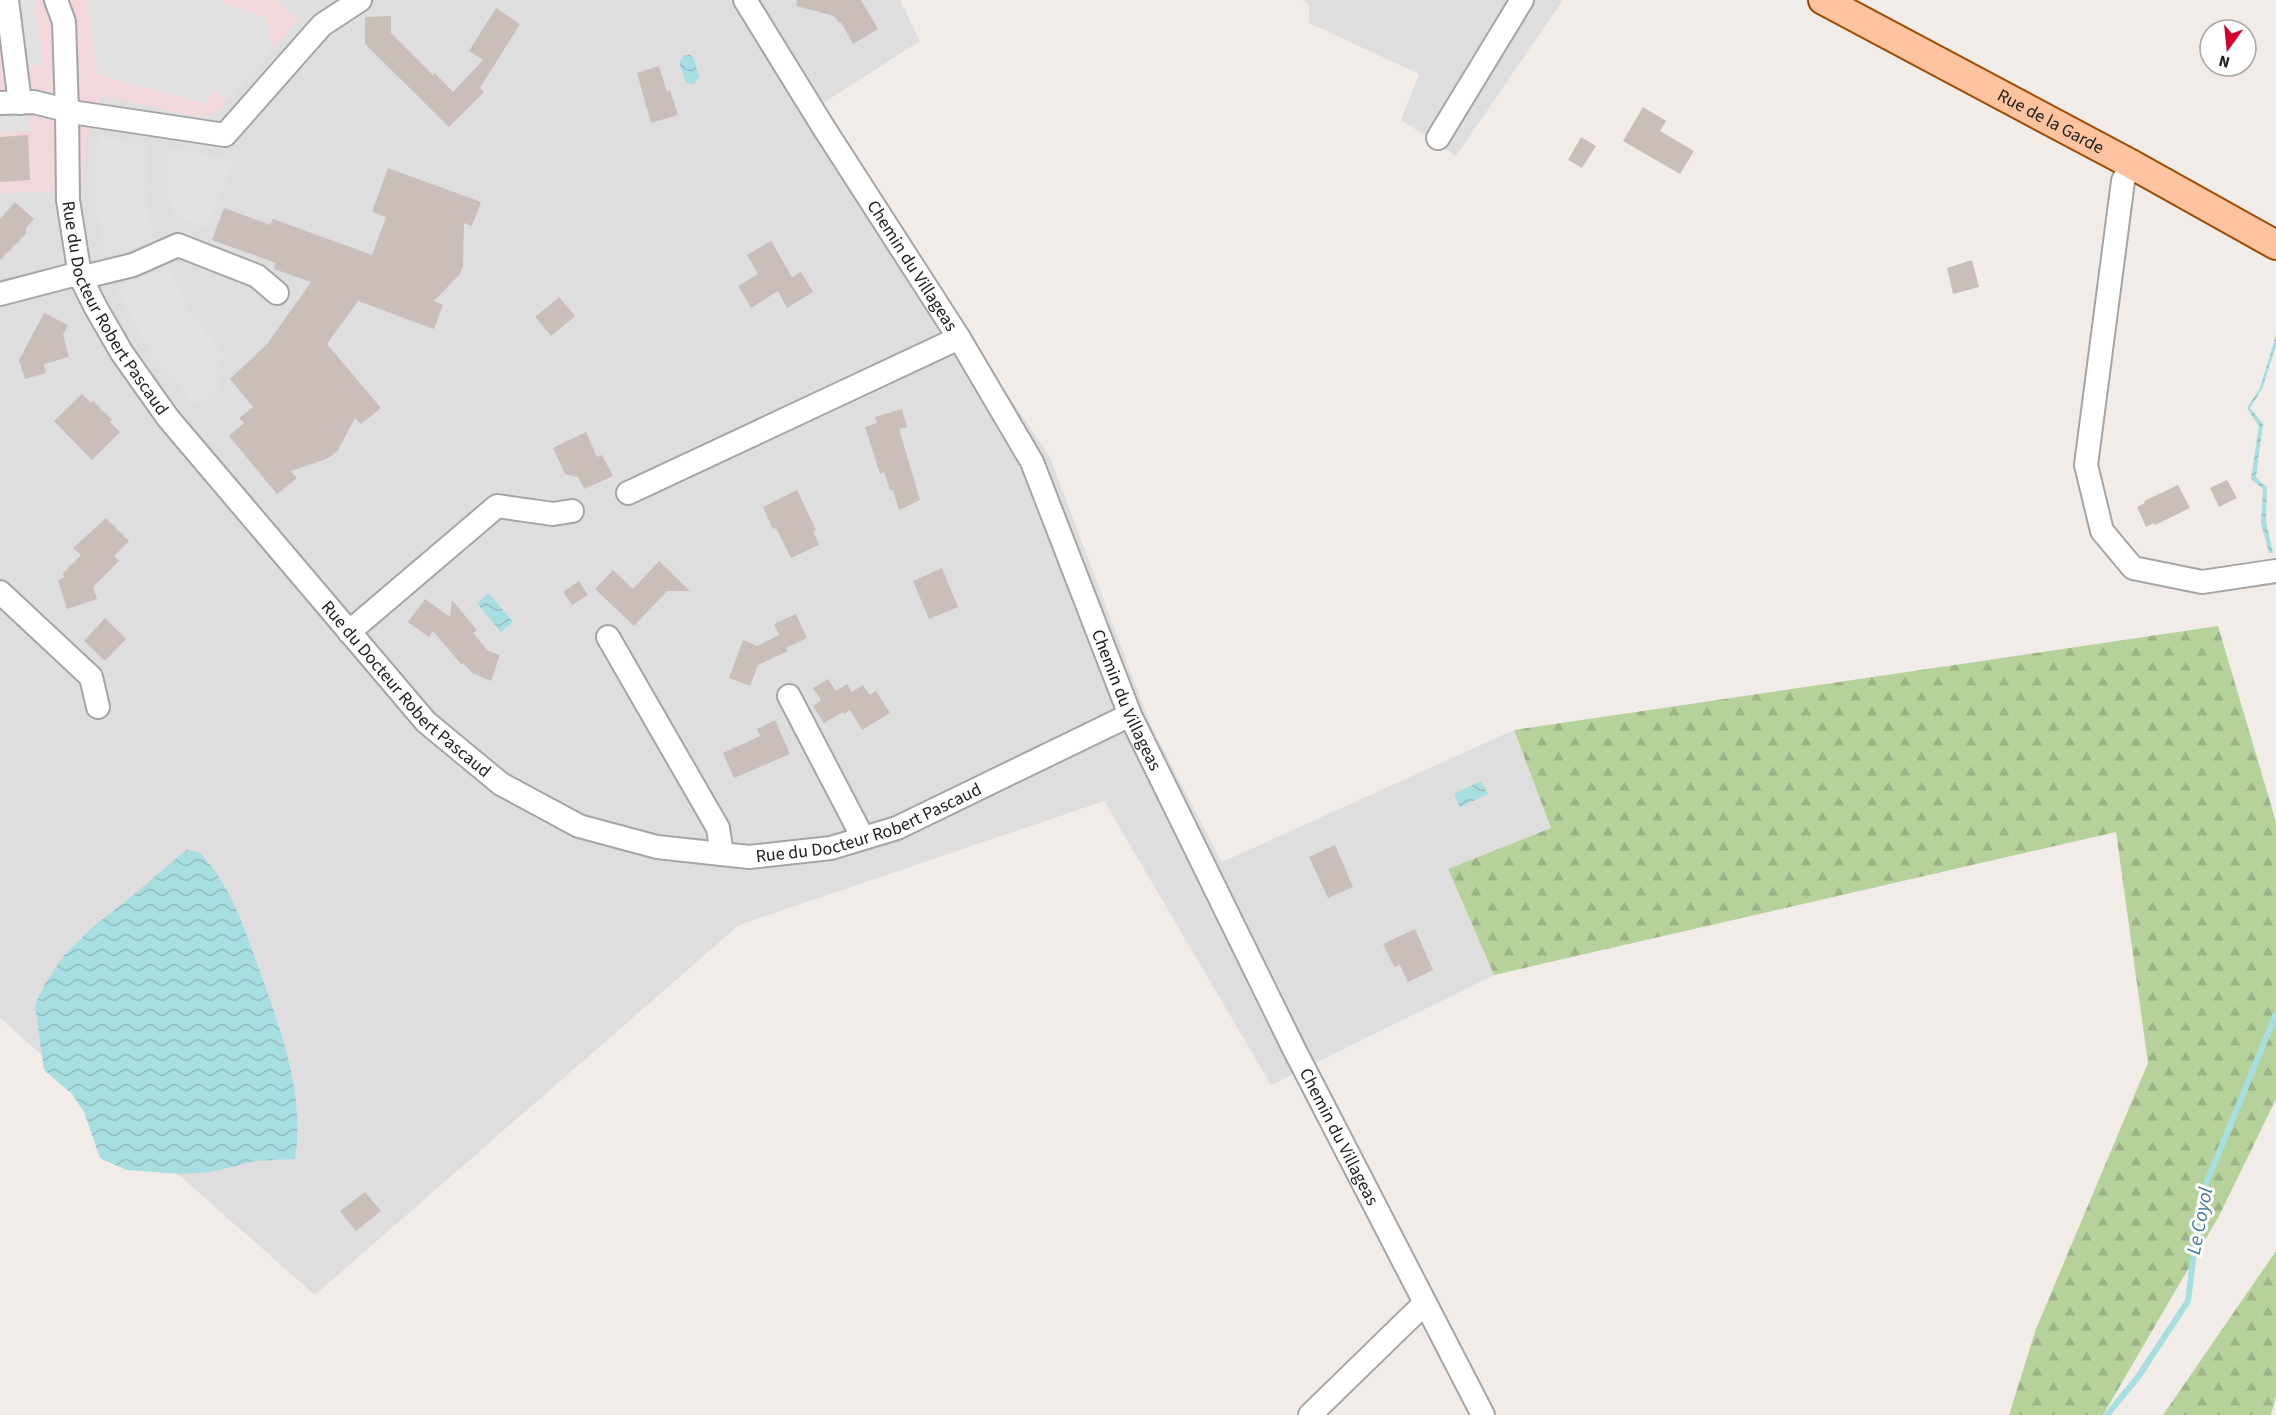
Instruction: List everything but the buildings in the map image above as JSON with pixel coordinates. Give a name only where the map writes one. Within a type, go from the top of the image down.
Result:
[{"type":"main road","name":"Rue de la Garde","points":[[1823,0],[2131,164],[2276,245]]},
{"type":"street","points":[[7,0],[10,103],[34,102],[67,111],[225,135],[322,25],[360,0]]},
{"type":"street","name":"Rue du Docteur Robert Pascaud","points":[[56,0],[64,22],[68,200],[80,276],[96,308],[122,353],[168,418],[426,722],[501,784],[579,826],[657,847],[749,857],[831,848],[897,828],[1130,715]]},
{"type":"street","name":"Chemin du Villageas","points":[[745,0],[828,135],[959,338],[1032,462],[1130,715],[1293,1047],[1483,1415]]},
{"type":"street","points":[[1438,138],[1522,0]]},
{"type":"street","points":[[2131,164],[2123,181],[2086,465],[2102,531],[2133,568],[2202,582],[2276,571]]},
{"type":"street","points":[[0,294],[69,276],[80,276],[133,265],[178,245],[257,276],[277,292]]},
{"type":"street","points":[[628,493],[959,338]]},
{"type":"street","points":[[350,632],[498,506],[553,514],[572,511]]},
{"type":"street","points":[[0,592],[91,677],[98,707]]},
{"type":"street","points":[[608,638],[718,828],[722,854]]},
{"type":"street","points":[[789,696],[862,838]]},
{"type":"street","points":[[1310,1415],[1424,1304]]},
{"type":"shaded area","points":[[0,0],[900,0],[920,41],[814,109],[1050,457],[1151,726],[1222,862],[1514,730],[1551,828],[1448,870],[1494,975],[1271,1085],[1104,801],[739,925],[315,1295],[0,1018]]},
{"type":"shaded area","points":[[0,0],[278,0],[277,3],[298,20],[219,110],[201,118],[101,95],[87,135],[82,186],[50,192],[0,193]]},
{"type":"shaded area","points":[[16,0],[34,0],[44,64],[25,67]]},
{"type":"shaded area","points":[[85,0],[216,0],[265,17],[272,49],[227,101],[213,89],[206,104],[95,74],[98,61],[94,59],[89,14]]},
{"type":"shaded area","points":[[1302,0],[1563,0],[1456,156],[1401,120],[1419,74],[1309,23],[1309,5]]},
{"type":"shaded area","points":[[28,111],[30,131],[0,133],[0,114]]},
{"type":"shaded area","points":[[99,137],[148,146],[145,193],[154,242],[106,256],[96,205],[95,154]]},
{"type":"shaded area","points":[[169,148],[235,161],[205,228],[173,214],[168,195]]},
{"type":"shaded area","points":[[168,267],[189,311],[226,357],[213,371],[222,386],[196,405],[154,357],[115,288]]},
{"type":"green space","points":[[2218,626],[2276,822],[2276,1099],[2219,1216],[2103,1415],[2009,1415],[2036,1329],[2148,1063],[2116,832],[1494,975],[1448,869],[1551,828],[1514,730]]},
{"type":"green space","points":[[2276,1251],[2276,1396],[2271,1415],[2163,1415]]},
{"type":"water","points":[[684,55],[694,58],[699,77],[694,84],[686,83],[679,63]]},
{"type":"water","points":[[2276,335],[2276,346],[2262,389],[2250,408],[2263,424],[2256,477],[2267,488],[2266,522],[2273,553],[2269,553],[2261,523],[2263,489],[2251,479],[2259,426],[2247,408],[2260,388]]},
{"type":"water","points":[[489,593],[513,622],[501,632],[477,603]]},
{"type":"water","points":[[1481,781],[1488,794],[1460,807],[1454,794]]},
{"type":"water","points":[[186,850],[199,852],[229,894],[269,997],[284,1042],[294,1088],[297,1112],[295,1159],[256,1161],[210,1172],[183,1174],[126,1170],[100,1158],[84,1112],[72,1094],[44,1070],[35,1005],[45,984],[64,955],[95,925]]},
{"type":"waterway","name":"Le Coyol","points":[[2107,1415],[2138,1377],[2188,1301],[2201,1196],[2276,1014]]}]
